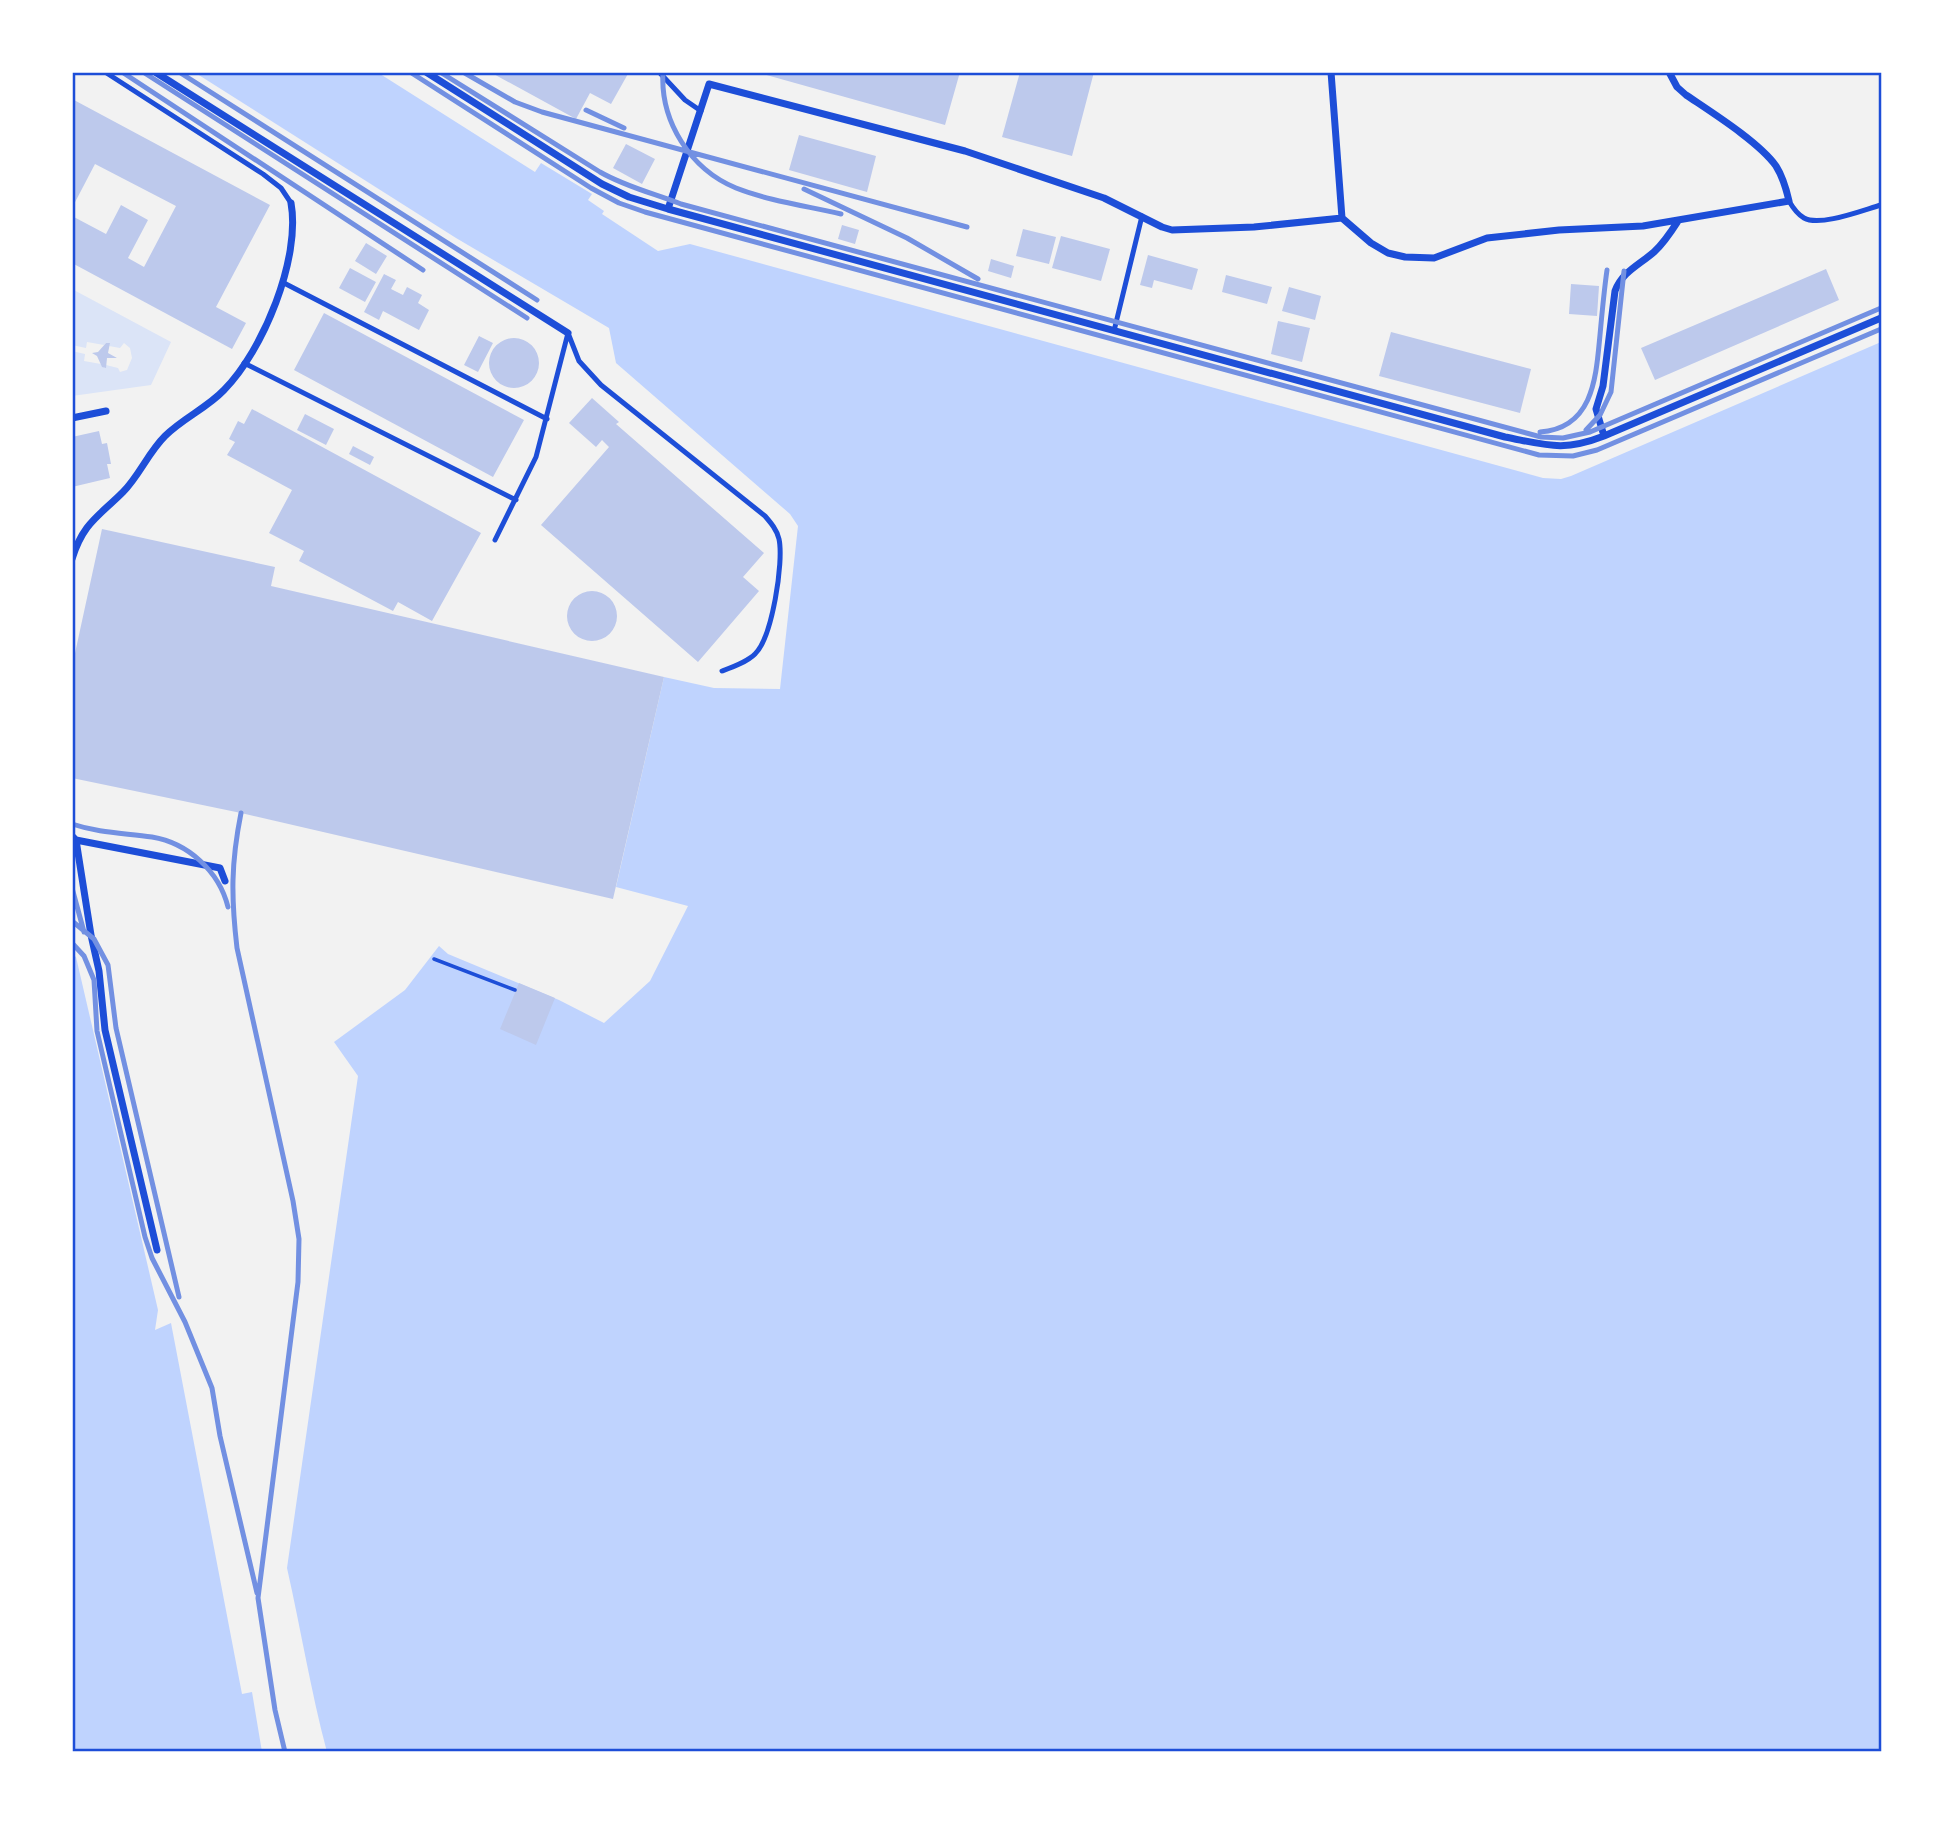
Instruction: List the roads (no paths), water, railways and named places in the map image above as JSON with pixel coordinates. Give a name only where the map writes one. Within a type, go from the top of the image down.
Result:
[{"type":"street","points":[[155,72],[568,333]]},
{"type":"street","points":[[426,72],[602,184],[629,197],[1506,438],[1560,447],[1604,436],[1881,318]]},
{"type":"street","points":[[1331,72],[1342,218]]},
{"type":"street","points":[[668,209],[709,85],[965,151],[1072,185],[1162,227],[1185,230],[1254,227],[1342,218],[1371,243],[1388,253],[1405,257],[1434,258],[1487,238],[1559,230],[1643,226],[1789,201],[1785,182],[1774,164],[1757,146],[1686,95],[1677,87],[1669,72]]},
{"type":"street","points":[[72,559],[80,536],[87,526],[125,490],[165,436],[215,400],[244,363],[261,335],[284,283],[293,230],[291,203]]},
{"type":"street","points":[[1604,436],[1596,409],[1603,386],[1615,291],[1619,280],[1665,241],[1678,221]]},
{"type":"street","points":[[72,418],[106,411]]},
{"type":"street","points":[[157,1250],[105,1030],[99,971],[74,838],[220,868],[225,881]]},
{"type":"lane","points":[[106,72],[114,80],[263,174],[281,188],[291,203]]},
{"type":"lane","points":[[659,72],[685,100],[701,111]]},
{"type":"lane","points":[[1789,201],[1805,219],[1818,222],[1881,205]]},
{"type":"lane","points":[[1114,331],[1142,216]]},
{"type":"lane","points":[[284,283],[547,419]]},
{"type":"lane","points":[[495,540],[536,457],[568,333]]},
{"type":"lane","points":[[568,333],[579,361],[601,385],[765,516],[775,529],[780,547],[779,563],[765,637],[755,654],[722,671]]},
{"type":"lane","points":[[244,363],[516,500]]},
{"type":"water","points":[[194,72],[377,72],[535,172],[541,163],[592,194],[588,200],[604,211],[602,214],[658,251],[690,244],[1543,478],[1561,479],[1571,476],[1881,342],[1881,1752],[327,1752],[287,1568],[358,1076],[334,1042],[405,990],[439,946],[448,954],[559,1000],[604,1023],[650,981],[688,906],[616,887],[664,677],[714,688],[780,689],[798,526],[790,514],[616,363],[609,328],[456,238]]},
{"type":"water","points":[[72,954],[76,957],[158,1310],[155,1330],[171,1323],[242,1694],[252,1692],[262,1752],[72,1752]]},
{"type":"railway","points":[[122,72],[423,270]]},
{"type":"railway","points":[[143,72],[527,318]]},
{"type":"railway","points":[[179,72],[537,300]]},
{"type":"railway","points":[[410,72],[591,188],[619,203],[645,212],[1539,455],[1573,456],[1597,450],[1881,329]]},
{"type":"railway","points":[[440,72],[600,172],[681,204],[1541,437],[1563,438],[1590,432],[1881,308]]},
{"type":"railway","points":[[463,72],[515,102],[542,112],[967,227]]},
{"type":"railway","points":[[663,72],[663,90],[673,125],[681,141],[705,169],[720,180],[749,193],[841,214]]},
{"type":"railway","points":[[586,110],[624,128]]},
{"type":"railway","points":[[804,189],[907,238],[978,279]]},
{"type":"railway","points":[[1540,432],[1572,421],[1589,397],[1597,367],[1607,270]]},
{"type":"railway","points":[[1586,430],[1600,415],[1611,392],[1624,271]]},
{"type":"railway","points":[[241,813],[233,880],[237,948],[299,1239],[298,1282],[258,1598],[275,1710],[285,1752]]},
{"type":"railway","points":[[72,824],[152,837],[178,845],[209,871],[224,894],[228,907]]},
{"type":"railway","points":[[72,888],[84,932]]},
{"type":"railway","points":[[72,921],[94,939],[108,965],[116,1028],[179,1297]]},
{"type":"railway","points":[[72,943],[84,956],[94,980],[97,1031],[145,1237],[152,1258],[185,1322],[212,1388],[220,1436],[257,1593]]}]
